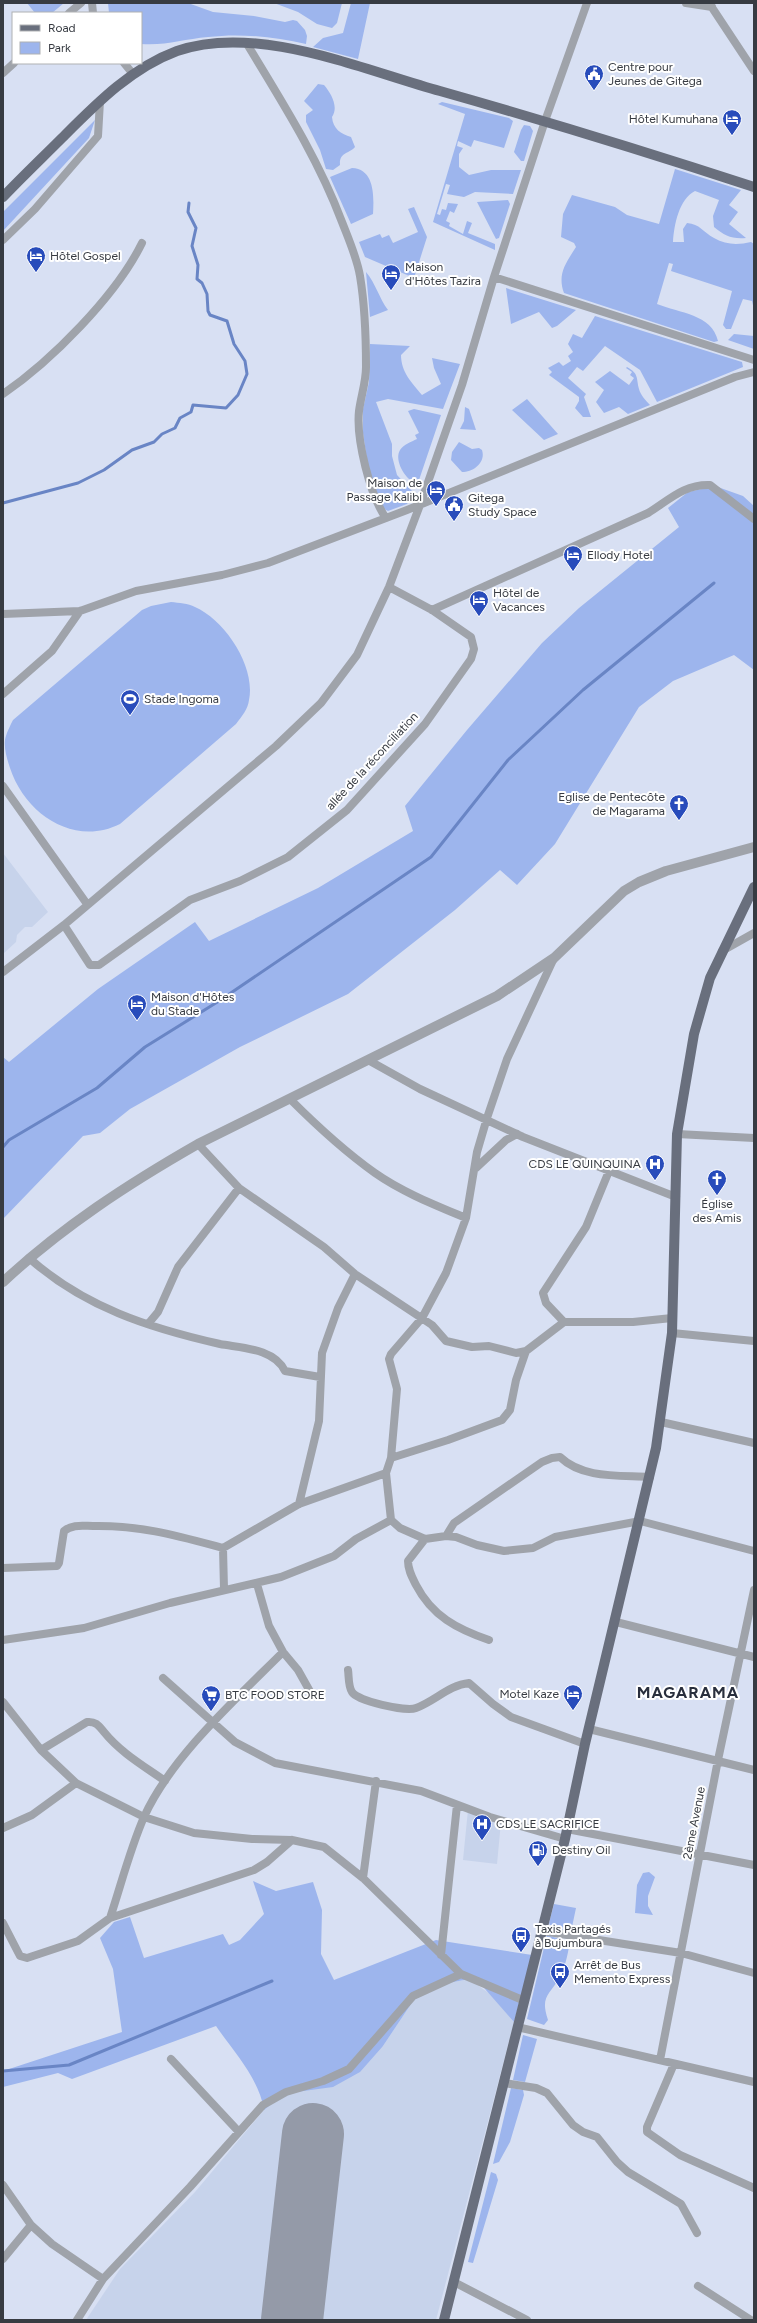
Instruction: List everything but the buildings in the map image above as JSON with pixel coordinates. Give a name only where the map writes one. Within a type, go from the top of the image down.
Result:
[{"type":"main road","points":[[3,197],[100,101],[133,74],[160,58],[193,47],[246,44],[272,46],[326,58],[545,121],[754,187]]},
{"type":"main road","points":[[444,2320],[566,1834],[585,1744],[640,1521],[661,1422],[672,1333],[677,1134],[694,1034],[710,978],[721,952],[754,887]]},
{"type":"street","points":[[70,12],[81,3]]},
{"type":"street","points":[[3,972],[64,925],[87,904],[276,746],[321,703],[357,655],[390,587],[420,505],[462,385],[494,277],[545,121],[587,3]]},
{"type":"street","points":[[686,3],[711,5],[754,71]]},
{"type":"street","points":[[246,44],[291,116],[315,160],[338,210],[355,258],[362,293],[366,340],[365,381],[359,412],[360,428],[371,489],[379,508],[386,518]]},
{"type":"street","points":[[3,73],[13,64]]},
{"type":"street","points":[[125,64],[133,74]]},
{"type":"street","points":[[3,240],[35,209],[98,136],[100,127],[100,101]]},
{"type":"street","points":[[3,394],[45,361],[97,307],[123,275],[142,243]]},
{"type":"street","points":[[494,277],[754,360]]},
{"type":"street","points":[[3,614],[80,611],[136,591],[222,576],[261,565],[420,505],[734,377],[754,372]]},
{"type":"street","points":[[432,610],[648,513],[667,499],[690,487],[710,486],[754,519]]},
{"type":"street","name":"allée de la réconciliation","points":[[64,925],[90,965],[99,965],[190,900],[240,881],[288,857],[346,810],[425,724],[473,654],[474,649],[471,637],[432,610],[390,587]]},
{"type":"street","points":[[3,694],[52,651],[80,611]]},
{"type":"street","points":[[3,786],[87,904]]},
{"type":"street","points":[[3,1282],[29,1258],[98,1204],[198,1144],[497,996],[554,958],[624,891],[639,882],[666,870],[754,847]]},
{"type":"street","points":[[721,952],[754,933]]},
{"type":"street","points":[[554,958],[507,1059],[477,1152],[476,1168],[466,1218],[446,1273],[422,1318],[391,1354],[389,1359],[397,1389],[391,1458],[386,1473],[391,1520],[400,1528],[425,1539],[446,1536],[504,1551],[533,1548],[555,1537],[640,1521],[754,1551]]},
{"type":"street","points":[[368,1060],[420,1088],[487,1118],[517,1134],[676,1197]]},
{"type":"street","points":[[290,1098],[338,1145],[376,1174],[425,1201],[466,1218]]},
{"type":"street","points":[[476,1168],[506,1140],[517,1134]]},
{"type":"street","points":[[677,1134],[754,1138]]},
{"type":"street","points":[[198,1144],[239,1188],[324,1247],[355,1274],[432,1325],[441,1338],[450,1342],[472,1347],[490,1346],[516,1352],[526,1351],[564,1322],[633,1322],[672,1318]]},
{"type":"street","points":[[564,1322],[546,1303],[543,1293],[586,1228],[609,1171]]},
{"type":"street","points":[[148,1324],[158,1312],[178,1267],[239,1188]]},
{"type":"street","points":[[29,1258],[65,1288],[92,1302],[148,1324],[220,1344],[258,1351],[283,1366],[285,1371],[320,1377]]},
{"type":"street","points":[[299,1504],[321,1403],[320,1377],[322,1353],[330,1329],[355,1274]]},
{"type":"street","points":[[672,1333],[754,1340]]},
{"type":"street","points":[[391,1458],[448,1440],[502,1420],[510,1410],[516,1380],[525,1360],[526,1351]]},
{"type":"street","points":[[661,1422],[754,1443]]},
{"type":"street","points":[[446,1536],[454,1523],[535,1467],[552,1458],[560,1457],[569,1465],[583,1471],[650,1477]]},
{"type":"street","points":[[3,1568],[56,1566],[59,1563],[64,1531],[73,1526],[132,1526],[166,1532],[223,1548],[299,1504],[386,1473]]},
{"type":"street","points":[[3,1640],[90,1627],[224,1589],[257,1584],[281,1577],[334,1556],[366,1533],[391,1520]]},
{"type":"street","points":[[425,1539],[408,1561],[412,1576],[424,1598],[446,1622],[464,1631],[489,1640]]},
{"type":"street","points":[[223,1548],[224,1589]]},
{"type":"street","points":[[257,1584],[268,1626],[283,1652],[298,1670],[312,1695]]},
{"type":"street","name":"2ème Avenue","points":[[660,2060],[718,1760],[754,1590]]},
{"type":"street","points":[[616,1622],[740,1655],[754,1657]]},
{"type":"street","points":[[110,1918],[144,1817],[165,1781],[212,1723],[283,1652]]},
{"type":"street","points":[[348,1670],[350,1688],[355,1696],[400,1709],[416,1708],[458,1684],[469,1683],[493,1704],[511,1717],[585,1744]]},
{"type":"street","points":[[164,1678],[212,1723],[235,1742],[275,1763],[293,1768],[376,1781],[420,1791],[490,1817],[566,1834],[754,1865]]},
{"type":"street","points":[[3,1702],[41,1750],[76,1783],[144,1817],[182,1830],[217,1836],[292,1840],[324,1847],[363,1878],[461,1974],[525,2001]]},
{"type":"street","points":[[41,1750],[87,1722],[92,1721],[99,1726],[122,1750],[165,1781]]},
{"type":"street","points":[[589,1729],[754,1770]]},
{"type":"street","points":[[363,1878],[376,1781]]},
{"type":"street","points":[[3,1828],[32,1815],[76,1783]]},
{"type":"street","points":[[441,1955],[457,1805]]},
{"type":"street","points":[[3,1923],[19,1954],[23,1958],[27,1958],[78,1941],[110,1918],[254,1870],[267,1862],[292,1840]]},
{"type":"street","points":[[542,1931],[681,1953],[754,1973]]},
{"type":"street","points":[[77,2320],[102,2279],[263,2105],[273,2098],[323,2081],[350,2069],[413,1996],[461,1974]]},
{"type":"street","points":[[517,2027],[754,2082]]},
{"type":"street","points":[[171,2059],[239,2132]]},
{"type":"street","points":[[674,2064],[646,2127],[647,2132],[680,2155],[754,2188]]},
{"type":"street","points":[[504,2083],[536,2088],[547,2093],[573,2125],[583,2132],[597,2137],[617,2162],[628,2172],[681,2204],[698,2233]]},
{"type":"street","points":[[3,2185],[31,2225],[52,2244],[102,2279]]},
{"type":"street","points":[[3,2259],[31,2225]]},
{"type":"street","points":[[454,2282],[527,2320]]},
{"type":"street","points":[[698,2286],[750,2320]]},
{"type":"shaded area","points":[[3,853],[48,912],[32,927],[25,927],[17,935],[16,942],[3,954]]},
{"type":"shaded area","name":"CDS LE SACRIFICE","points":[[468,1810],[501,1822],[497,1864],[463,1860]]},
{"type":"shaded area","points":[[469,1979],[490,1994],[514,2022],[436,2320],[86,2320],[120,2269],[195,2192],[264,2110],[278,2099],[383,2046],[415,1998],[438,1985]]},
{"type":"green space","points":[[27,3],[64,3],[53,12],[34,12]]},
{"type":"green space","points":[[108,3],[188,3],[213,12],[254,16],[285,22],[293,20],[297,21],[305,30],[307,36],[306,44],[282,39],[233,35],[158,44],[142,44],[142,12],[109,12]]},
{"type":"green space","points":[[274,3],[342,3],[337,23],[332,28],[317,24],[298,12]]},
{"type":"green space","points":[[351,3],[370,3],[358,59],[313,47],[323,38],[343,33]]},
{"type":"green space","points":[[318,84],[324,85],[333,100],[335,109],[332,117],[334,125],[341,133],[351,137],[355,147],[343,155],[340,165],[333,170],[326,169],[320,150],[306,122],[306,115],[313,110],[304,101]]},
{"type":"green space","points":[[442,102],[509,118],[513,121],[504,148],[474,140],[471,147],[458,141],[457,146],[463,148],[459,154],[459,167],[469,175],[491,170],[521,170],[513,194],[475,192],[464,197],[447,194],[450,185],[446,184],[437,214],[440,215],[442,209],[446,210],[448,203],[458,204],[454,213],[450,211],[446,221],[450,223],[449,226],[463,234],[467,221],[472,223],[468,233],[495,244],[495,250],[433,222],[465,114],[438,104]]},
{"type":"green space","points":[[95,120],[89,138],[3,231],[3,212]]},
{"type":"green space","points":[[524,125],[530,126],[533,131],[524,161],[521,161],[514,152]]},
{"type":"green space","points":[[352,168],[365,173],[372,185],[373,214],[351,224],[330,177]]},
{"type":"green space","points":[[675,169],[741,190],[729,205],[738,212],[729,224],[746,238],[728,236],[714,227],[713,216],[719,200],[695,191],[681,206],[676,221],[673,242],[684,242],[683,229],[687,223],[695,225],[710,236],[723,242],[741,244],[751,242],[754,244],[754,310],[752,301],[743,299],[731,329],[726,329],[723,325],[732,291],[671,271],[673,264],[669,263],[657,304],[702,320],[715,332],[718,341],[714,342],[564,293],[562,286],[562,274],[576,247],[574,243],[561,237],[563,214],[572,195],[615,207],[627,215],[659,224]]},
{"type":"green space","points":[[508,200],[510,204],[499,238],[496,239],[477,202]]},
{"type":"green space","points":[[414,207],[427,237],[414,278],[365,257],[359,242],[380,234],[382,238],[389,235],[393,243],[418,232],[408,209]]},
{"type":"green space","points":[[366,272],[388,310],[370,317]]},
{"type":"green space","points":[[506,288],[576,310],[557,326],[552,328],[539,312],[511,324]]},
{"type":"green space","points":[[595,316],[742,362],[743,367],[657,402],[640,370],[605,346],[583,371],[577,367],[568,378],[586,394],[584,397],[591,417],[583,417],[575,408],[579,401],[579,397],[549,375],[552,372],[548,368],[559,362],[563,366],[571,361],[568,356],[573,352],[568,344],[573,334],[582,338]]},
{"type":"green space","points":[[734,334],[754,336],[754,349],[728,340]]},
{"type":"green space","points":[[370,344],[410,346],[401,355],[401,361],[408,377],[422,395],[441,384],[434,368],[432,358],[460,364],[443,409],[388,399],[376,402],[392,444],[392,456],[397,475],[412,491],[416,492],[407,504],[388,511],[382,508],[368,467],[363,433],[363,409],[369,382]]},
{"type":"green space","points":[[627,367],[635,374],[639,389],[650,405],[628,414],[619,407],[604,413],[596,402],[604,390],[595,382],[610,371],[629,385],[634,378],[630,375],[632,372],[626,368]]},
{"type":"green space","points":[[527,399],[558,434],[544,440],[512,410]]},
{"type":"green space","points":[[465,407],[469,409],[476,430],[460,429],[464,421]]},
{"type":"green space","points":[[414,409],[441,415],[419,480],[420,486],[411,481],[403,471],[398,460],[400,450],[417,439],[415,435],[419,433],[408,411]]},
{"type":"green space","points":[[459,442],[472,449],[479,448],[482,450],[483,454],[481,462],[478,466],[466,472],[462,472],[451,460],[452,452]]},
{"type":"green space","points":[[715,486],[743,496],[754,506],[754,670],[734,655],[673,681],[639,707],[555,844],[517,885],[500,870],[455,910],[348,994],[240,1047],[130,1109],[100,1133],[83,1136],[3,1219],[3,1057],[9,1062],[98,989],[195,922],[209,941],[318,888],[413,831],[405,806],[467,730],[542,643],[579,608],[679,527],[668,508],[688,492]]},
{"type":"green space","name":"Stade Ingoma","points":[[171,602],[186,604],[206,613],[227,633],[236,646],[248,673],[250,687],[249,700],[246,709],[236,724],[120,824],[103,830],[86,831],[69,829],[53,822],[39,812],[27,799],[17,785],[10,768],[5,750],[5,740],[13,720],[142,610],[151,606]]},
{"type":"green space","points":[[649,1872],[655,1877],[648,1896],[648,1906],[653,1915],[635,1913],[637,1885],[643,1873]]},
{"type":"green space","points":[[253,1881],[276,1891],[313,1882],[322,1910],[321,1954],[334,1980],[436,1940],[532,1955],[514,2022],[478,1981],[469,1979],[438,1985],[415,1998],[383,2046],[360,2072],[333,2087],[296,2092],[278,2099],[264,2110],[257,2087],[251,2076],[216,2026],[72,2079],[58,2073],[3,2087],[3,2071],[122,2032],[113,1969],[100,1938],[114,1922],[130,1917],[144,1958],[223,1934],[229,1945],[240,1940],[264,1914]]},
{"type":"green space","points":[[554,1904],[576,1908],[572,1927],[570,1929],[562,1931],[551,1927],[549,1923]]},
{"type":"green space","points":[[547,1935],[563,1940],[569,1946],[567,1958],[560,1977],[545,2001],[548,2020],[544,2025],[527,2019]]},
{"type":"green space","points":[[523,2035],[537,2039],[525,2082],[513,2080]]},
{"type":"green space","points":[[511,2088],[523,2090],[524,2095],[510,2142],[499,2162],[493,2164]]},
{"type":"green space","points":[[491,2172],[496,2174],[498,2180],[473,2263],[468,2262]]},
{"type":"waterway","points":[[3,503],[78,483],[104,470],[132,450],[154,442],[162,434],[175,428],[180,418],[191,412],[193,405],[226,408],[238,395],[247,374],[245,361],[234,344],[227,321],[210,315],[208,311],[207,294],[202,283],[197,279],[198,265],[192,246],[196,228],[188,212],[189,203]]},
{"type":"waterway","points":[[3,1147],[9,1140],[97,1088],[145,1047],[219,1001],[431,857],[508,760],[583,690],[714,583]]},
{"type":"waterway","points":[[3,2071],[69,2065],[272,1981]]},
{"type":"runway","points":[[292,2320],[313,2134]]},
{"type":"place","name":"Centre pour Jeunes de Gitega","points":[[594,91]]},
{"type":"place","name":"Hôtel Kumuhana","points":[[732,136]]},
{"type":"place","name":"Hôtel Gospel","points":[[36,273]]},
{"type":"place","name":"Maison d'Hôtes Tazira","points":[[391,291]]},
{"type":"place","name":"Maison de Passage Kalibi","points":[[436,507]]},
{"type":"place","name":"Gitega Study Space","points":[[454,522]]},
{"type":"place","name":"Ellody Hotel","points":[[573,572]]},
{"type":"place","name":"Hôtel de Vacances","points":[[479,617]]},
{"type":"place","name":"Stade Ingoma","points":[[130,716]]},
{"type":"place","name":"Eglise de Pentecôte de Magarama","points":[[679,821]]},
{"type":"place","name":"Maison d'Hôtes du Stade","points":[[137,1021]]},
{"type":"place","name":"CDS LE QUINQUINA","points":[[655,1181]]},
{"type":"place","name":"Église des Amis","points":[[717,1196]]},
{"type":"place","name":"Motel Kaze","points":[[573,1711]]},
{"type":"place","name":"BTC FOOD STORE","points":[[211,1712]]},
{"type":"place","name":"CDS LE SACRIFICE","points":[[482,1841]]},
{"type":"place","name":"Destiny Oil","points":[[538,1867]]},
{"type":"place","name":"Taxis Partagés à Bujumbura","points":[[521,1953]]},
{"type":"place","name":"Arrêt de Bus Memento Express","points":[[560,1989]]},
{"type":"district","name":"MAGARAMA","points":[[688,1692]]}]
